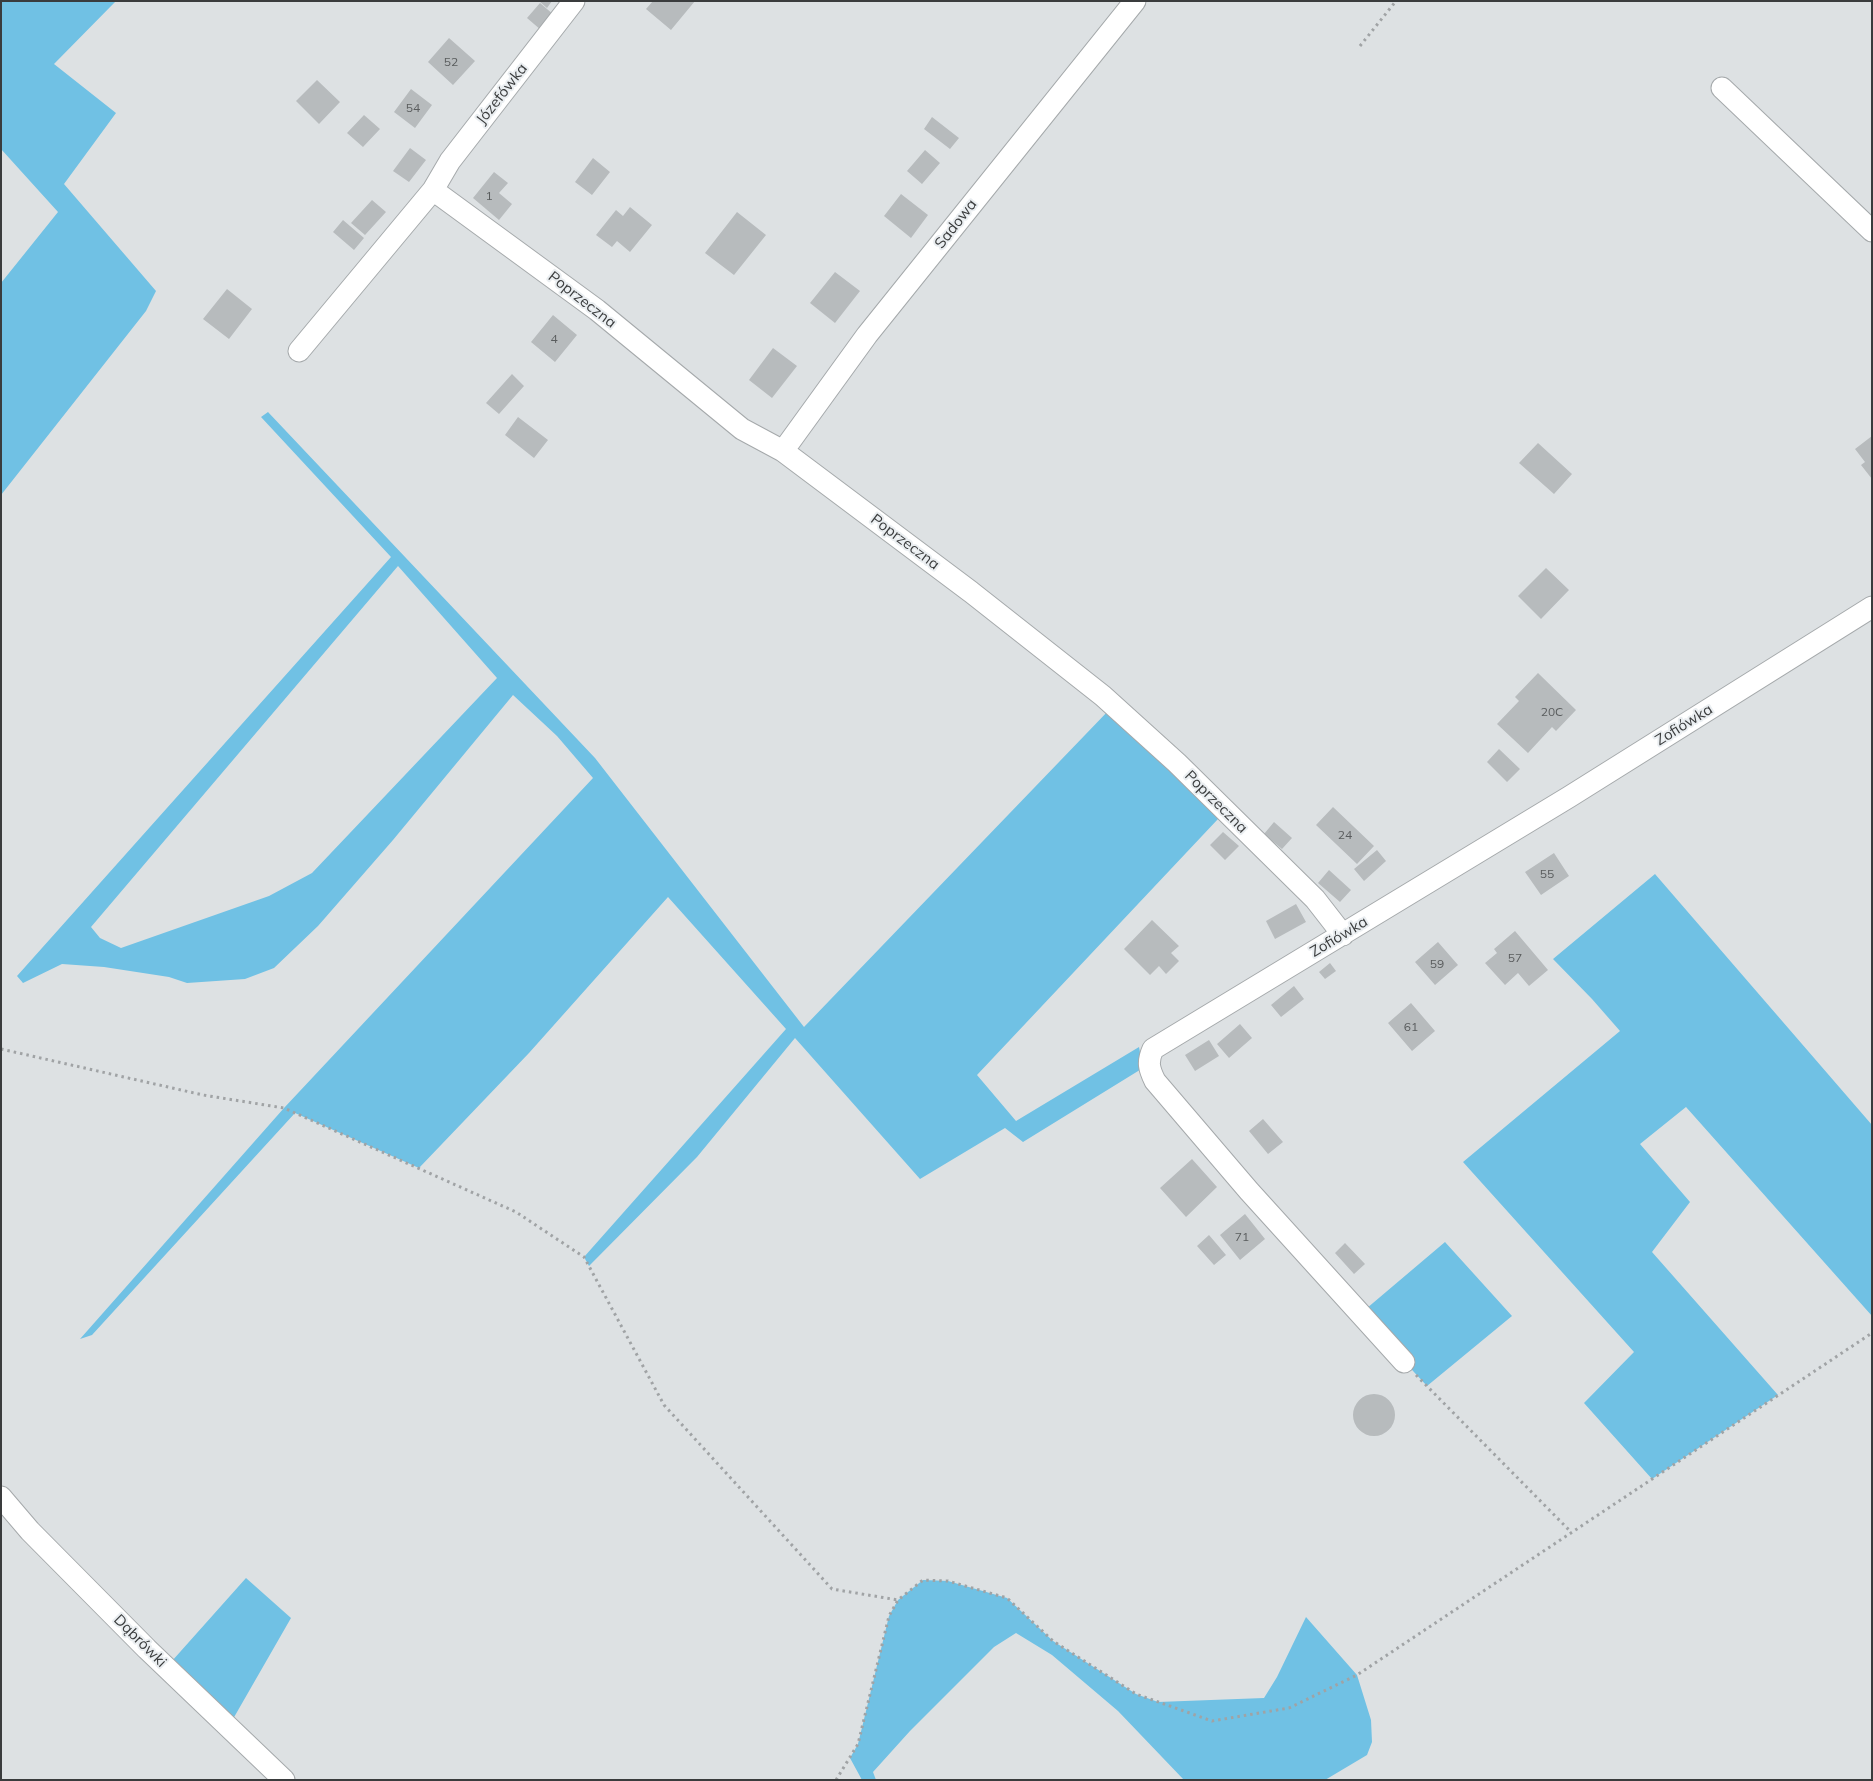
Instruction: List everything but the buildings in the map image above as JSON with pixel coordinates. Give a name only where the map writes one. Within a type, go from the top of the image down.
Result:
[{"type":"street","name":"Józefówka","points":[[299,351],[434,190],[450,161],[574,1]]},
{"type":"street","name":"Sadowa","points":[[782,451],[867,336],[1135,1]]},
{"type":"street","points":[[1722,88],[1872,231]]},
{"type":"street","name":"Poprzeczna","points":[[434,190],[597,310],[742,429],[782,451],[971,592],[1104,696],[1177,763],[1308,892],[1343,934]]},
{"type":"street","name":"Zofiówka","points":[[1404,1362],[1249,1191],[1156,1080],[1149,1068],[1149,1057],[1153,1049],[1569,797],[1872,607]]},
{"type":"street","name":"Dąbrówki","points":[[1,1498],[30,1531],[140,1642],[284,1780]]},
{"type":"path","points":[[1360,46],[1396,1]]},
{"type":"path","points":[[1,1049],[203,1095],[284,1108],[516,1212],[584,1257],[664,1405],[832,1589],[898,1600]]},
{"type":"path","points":[[836,1780],[858,1744],[889,1616],[898,1600],[922,1580],[948,1581],[1007,1598],[1053,1642],[1136,1694],[1212,1720],[1289,1708],[1357,1675],[1872,1332]]},
{"type":"path","points":[[1404,1362],[1571,1532]]},
{"type":"shaded area","points":[[1,1],[116,1],[54,64],[116,113],[64,184],[156,291],[146,311],[1,495],[1,283],[58,212],[1,149]]},
{"type":"shaded area","points":[[268,412],[595,758],[804,1027],[1110,709],[1218,819],[977,1075],[1016,1121],[1139,1047],[1143,1068],[1023,1142],[1005,1128],[920,1179],[795,1038],[697,1157],[589,1266],[584,1257],[786,1029],[668,897],[529,1053],[419,1168],[295,1113],[92,1335],[80,1339],[284,1108],[593,778],[557,736],[513,695],[393,840],[318,926],[274,968],[245,979],[187,983],[169,977],[104,967],[62,964],[23,983],[17,976],[391,557],[261,417]],"holes":[[[398,566],[497,678],[312,873],[269,896],[121,948],[100,938],[91,927]]]},
{"type":"shaded area","points":[[1655,874],[1872,1125],[1872,1316],[1686,1107],[1640,1144],[1690,1202],[1652,1252],[1778,1395],[1652,1479],[1584,1403],[1634,1352],[1463,1162],[1620,1031],[1553,959]]},
{"type":"shaded area","points":[[1445,1242],[1512,1316],[1427,1386],[1360,1314]]},
{"type":"shaded area","points":[[246,1578],[291,1618],[233,1719],[172,1661]]},
{"type":"shaded area","points":[[923,1580],[948,1581],[1007,1598],[1053,1641],[1136,1694],[1158,1702],[1264,1698],[1277,1677],[1306,1617],[1357,1675],[1371,1720],[1372,1742],[1367,1755],[1325,1780],[1184,1780],[1118,1711],[1052,1655],[1016,1633],[994,1647],[910,1731],[873,1772],[876,1780],[862,1780],[850,1758],[858,1744],[889,1616],[898,1600]]}]
